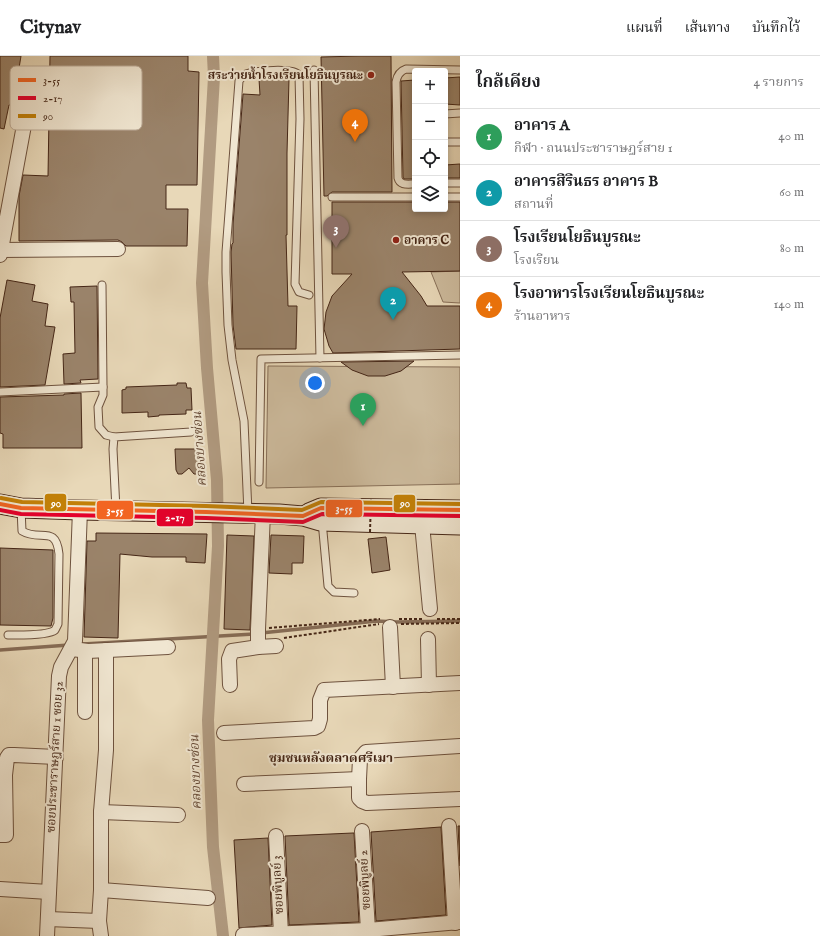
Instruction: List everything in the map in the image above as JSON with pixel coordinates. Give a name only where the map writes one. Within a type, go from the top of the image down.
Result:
[{"type":"main road","points":[[0,504],[21,508],[256,513],[303,516],[322,521],[460,525]]},
{"type":"main road","points":[[303,516],[321,508],[460,510]]},
{"type":"street","points":[[23,130],[0,252],[118,249]]},
{"type":"street","name":"ซอยประชาราษฎร์สาย 1 ซอย 32","points":[[47,936],[59,676],[61,667],[76,647],[80,510]]},
{"type":"street","points":[[256,513],[258,637]]},
{"type":"street","points":[[422,524],[428,616]]},
{"type":"street","points":[[389,623],[393,687]]},
{"type":"street","points":[[230,685],[229,659],[232,652],[258,637],[279,642]]},
{"type":"street","points":[[428,639],[430,685]]},
{"type":"street","points":[[85,712],[76,647],[106,650],[168,647]]},
{"type":"street","points":[[101,936],[99,921],[101,890],[100,812],[106,750],[106,650]]},
{"type":"street","points":[[224,733],[314,728],[320,724],[320,700],[324,690],[460,683]]},
{"type":"street","points":[[460,746],[366,752],[360,759],[359,779],[359,798],[367,803],[460,800]]},
{"type":"street","points":[[0,835],[6,835],[2,775],[7,758],[10,756],[56,757]]},
{"type":"street","points":[[244,784],[359,779]]},
{"type":"street","points":[[100,812],[178,815]]},
{"type":"street","points":[[243,935],[368,930],[457,922],[449,826]]},
{"type":"street","name":"ซอยพิบูลย์ 2","points":[[362,831],[368,930]]},
{"type":"street","name":"ซอยพิบูลย์ 3","points":[[276,836],[281,934]]},
{"type":"street","points":[[0,889],[49,892]]},
{"type":"street","points":[[101,890],[208,898]]},
{"type":"street","points":[[48,920],[99,921]]},
{"type":"lane","points":[[412,184],[404,184],[400,182],[398,178],[397,77],[402,70],[406,68],[460,70]]},
{"type":"lane","points":[[256,513],[244,421],[232,360],[228,325],[226,252],[239,81],[244,75],[252,72],[288,70],[295,71],[299,75],[300,119],[295,284],[299,292],[309,294]]},
{"type":"lane","points":[[314,70],[320,358]]},
{"type":"lane","points":[[448,114],[460,113]]},
{"type":"lane","points":[[448,142],[460,142]]},
{"type":"lane","points":[[448,183],[460,183]]},
{"type":"lane","points":[[332,198],[412,196]]},
{"type":"lane","points":[[448,197],[460,197]]},
{"type":"lane","points":[[102,286],[103,395],[98,407],[99,427],[106,435],[114,437],[191,432]]},
{"type":"lane","points":[[258,482],[260,359],[460,355]]},
{"type":"lane","points":[[0,392],[103,387]]},
{"type":"lane","points":[[114,437],[113,449],[116,511]]},
{"type":"lane","points":[[8,635],[52,632],[56,629],[58,624],[58,544],[56,538],[27,534],[22,531],[21,508]]},
{"type":"lane","points":[[322,521],[328,586],[334,592],[354,593]]},
{"type":"path","points":[[370,532],[371,498]]},
{"type":"path","points":[[279,642],[428,616],[460,619]]},
{"type":"path","points":[[258,637],[389,623],[460,623]]},
{"type":"shaded area","points":[[460,271],[460,303],[443,302],[431,272]]},
{"type":"shaded area","points":[[268,366],[460,367],[460,484],[266,488]]},
{"type":"building","points":[[0,56],[21,56],[19,66],[10,66],[10,105],[4,129],[0,128]]},
{"type":"building","points":[[50,56],[188,56],[188,71],[199,72],[197,185],[166,185],[166,209],[188,209],[187,246],[126,246],[118,240],[19,241],[19,196],[23,175],[48,176],[49,130],[142,130],[142,66],[50,66]]},
{"type":"building","points":[[391,56],[392,192],[332,192],[327,196],[324,196],[321,57]]},
{"type":"building","points":[[460,77],[460,105],[448,104],[448,78]]},
{"type":"building","points":[[259,79],[289,79],[286,235],[288,306],[297,306],[296,349],[236,349],[233,325],[231,252],[233,243],[233,224],[243,94],[260,95]]},
{"type":"building","points":[[412,80],[412,179],[404,179],[403,177],[401,81]]},
{"type":"building","points":[[460,164],[460,178],[448,178],[448,165]]},
{"type":"building","points":[[332,202],[412,202],[412,212],[448,212],[448,202],[460,202],[460,271],[402,272],[427,306],[460,306],[460,349],[333,353],[329,346],[324,329],[326,312],[332,296],[352,274],[332,274]]},
{"type":"building","points":[[7,280],[35,285],[32,301],[48,304],[45,326],[55,327],[45,385],[0,387],[0,318]]},
{"type":"building","points":[[97,286],[98,379],[80,380],[81,383],[64,384],[63,354],[75,353],[74,302],[71,302],[70,287]]},
{"type":"building","points":[[414,361],[401,371],[385,376],[368,376],[352,370],[341,362]]},
{"type":"building","points":[[177,383],[186,383],[187,388],[191,388],[192,410],[186,410],[186,414],[148,417],[148,412],[122,413],[122,390],[126,389],[126,387],[177,385]]},
{"type":"building","points":[[81,393],[82,448],[3,448],[3,434],[0,433],[0,397]]},
{"type":"building","points":[[175,449],[203,449],[203,471],[199,474],[194,474],[189,468],[182,474],[178,474],[176,470]]},
{"type":"building","points":[[96,533],[207,534],[205,563],[186,562],[186,557],[152,557],[120,554],[118,638],[84,637],[87,541],[96,541]]},
{"type":"building","points":[[227,535],[254,536],[250,630],[224,629]]},
{"type":"building","points":[[271,535],[304,536],[303,563],[292,563],[292,574],[269,573]]},
{"type":"building","points":[[386,537],[390,570],[372,573],[368,539]]},
{"type":"building","points":[[0,548],[53,550],[53,618],[51,626],[0,625]]},
{"type":"building","points":[[458,826],[460,826],[460,866]]},
{"type":"building","points":[[441,827],[446,915],[376,921],[371,832]]},
{"type":"building","points":[[354,833],[359,922],[289,925],[285,836]]},
{"type":"building","points":[[268,838],[272,925],[239,928],[234,840]]},
{"type":"waterway","name":"คลองบางซ่อน","points":[[213,56],[214,77],[202,283],[207,368],[217,480],[218,546],[208,720],[213,847],[223,936]]},
{"type":"waterway","points":[[261,633],[377,621],[460,621]]},
{"type":"waterway","points":[[83,644],[254,634]]},
{"type":"waterway","points":[[0,650],[69,645]]},
{"type":"transit line","name":"90","points":[[1,498],[22,502],[206,506],[302,510],[321,502],[460,504]]},
{"type":"transit line","name":"3-55","points":[[0,504],[21,508],[206,512],[303,516],[321,508],[460,510]]},
{"type":"transit line","name":"2-17","points":[[0,510],[21,514],[206,518],[303,522],[322,514],[460,516]]},
{"type":"place","name":"สระว่ายนํ้าโรงเรียนโยธินบูรณะ","points":[[371,75]]},
{"type":"place","name":"โรงอาหารโรงเรียนโยธินบูรณะ","points":[[355,142]]},
{"type":"place","name":"อาคาร C","points":[[396,240]]},
{"type":"place","name":"โรงเรียนโยธินบูรณะ","points":[[336,248]]},
{"type":"place","name":"อาคารสิรินธร อาคาร B","points":[[393,320]]},
{"type":"place","name":"อาคาร A","points":[[363,426]]},
{"type":"district","name":"ชุมชนหลังตลาดศรีเมา","points":[[331,758]]}]
